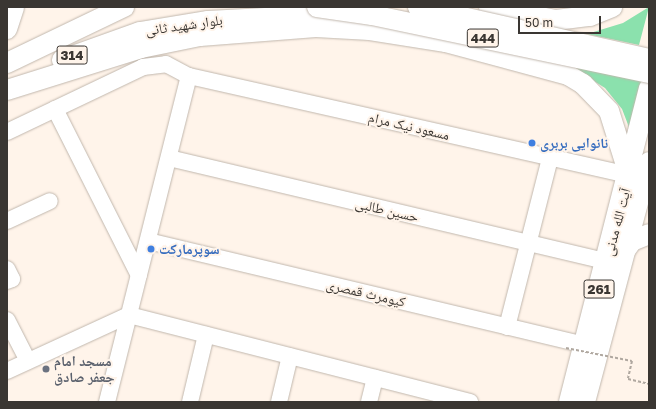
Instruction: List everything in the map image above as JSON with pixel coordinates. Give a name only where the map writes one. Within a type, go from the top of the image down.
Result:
[{"type":"main road","points":[[7,29],[14,7]]},
{"type":"main road","name":"314","points":[[7,63],[124,7]]},
{"type":"main road","name":"444","points":[[317,7],[372,15],[649,73]]},
{"type":"main road","name":"444","points":[[418,7],[649,59]]},
{"type":"main road","points":[[489,7],[556,20],[590,16],[612,7]]},
{"type":"main road","name":"بلوار شهید ثانی","points":[[7,84],[88,49],[140,32],[280,15],[372,15]]},
{"type":"main road","points":[[541,66],[553,61],[561,51],[562,31],[556,20]]},
{"type":"main road","points":[[7,90],[163,44],[200,36],[316,27],[370,30],[446,42],[541,66],[583,84],[609,111],[629,176]]},
{"type":"main road","name":"آیت الله مدنی","points":[[585,402],[615,257],[629,176],[649,88]]},
{"type":"main road","name":"آیت الله مدنی","points":[[569,402],[575,346],[615,257],[639,195],[649,162]]},
{"type":"main road","points":[[639,195],[649,215]]},
{"type":"main road","points":[[615,257],[632,240],[649,234]]},
{"type":"street","name":"مسعود نیک مرام","points":[[7,132],[143,67],[166,64],[190,76],[629,176]]},
{"type":"street","points":[[107,402],[190,76]]},
{"type":"street","points":[[55,109],[139,275]]},
{"type":"street","name":"حسین طالبی","points":[[169,158],[529,243],[615,257]]},
{"type":"street","points":[[507,327],[550,158]]},
{"type":"street","points":[[7,222],[50,201]]},
{"type":"street","name":"کیومرث قمصری","points":[[148,241],[507,327],[575,346]]},
{"type":"street","points":[[7,269],[12,278],[7,281]]},
{"type":"street","points":[[7,371],[129,315],[464,401]]},
{"type":"street","points":[[7,320],[28,361]]},
{"type":"street","points":[[190,402],[206,335]]},
{"type":"street","points":[[279,402],[290,356]]},
{"type":"street","points":[[369,402],[375,378]]},
{"type":"path","points":[[575,346],[632,361],[628,379],[649,384]]},
{"type":"green space","points":[[649,7],[639,45],[587,34],[623,23]]},
{"type":"green space","points":[[570,66],[643,76],[632,135],[622,109],[605,88]]},
{"type":"place","name":"نانوایی بربری","points":[[532,143]]},
{"type":"place","name":"سوپرمارکت","points":[[151,249]]},
{"type":"place","name":"مسجد امام جعفر صادق","points":[[46,369]]}]
